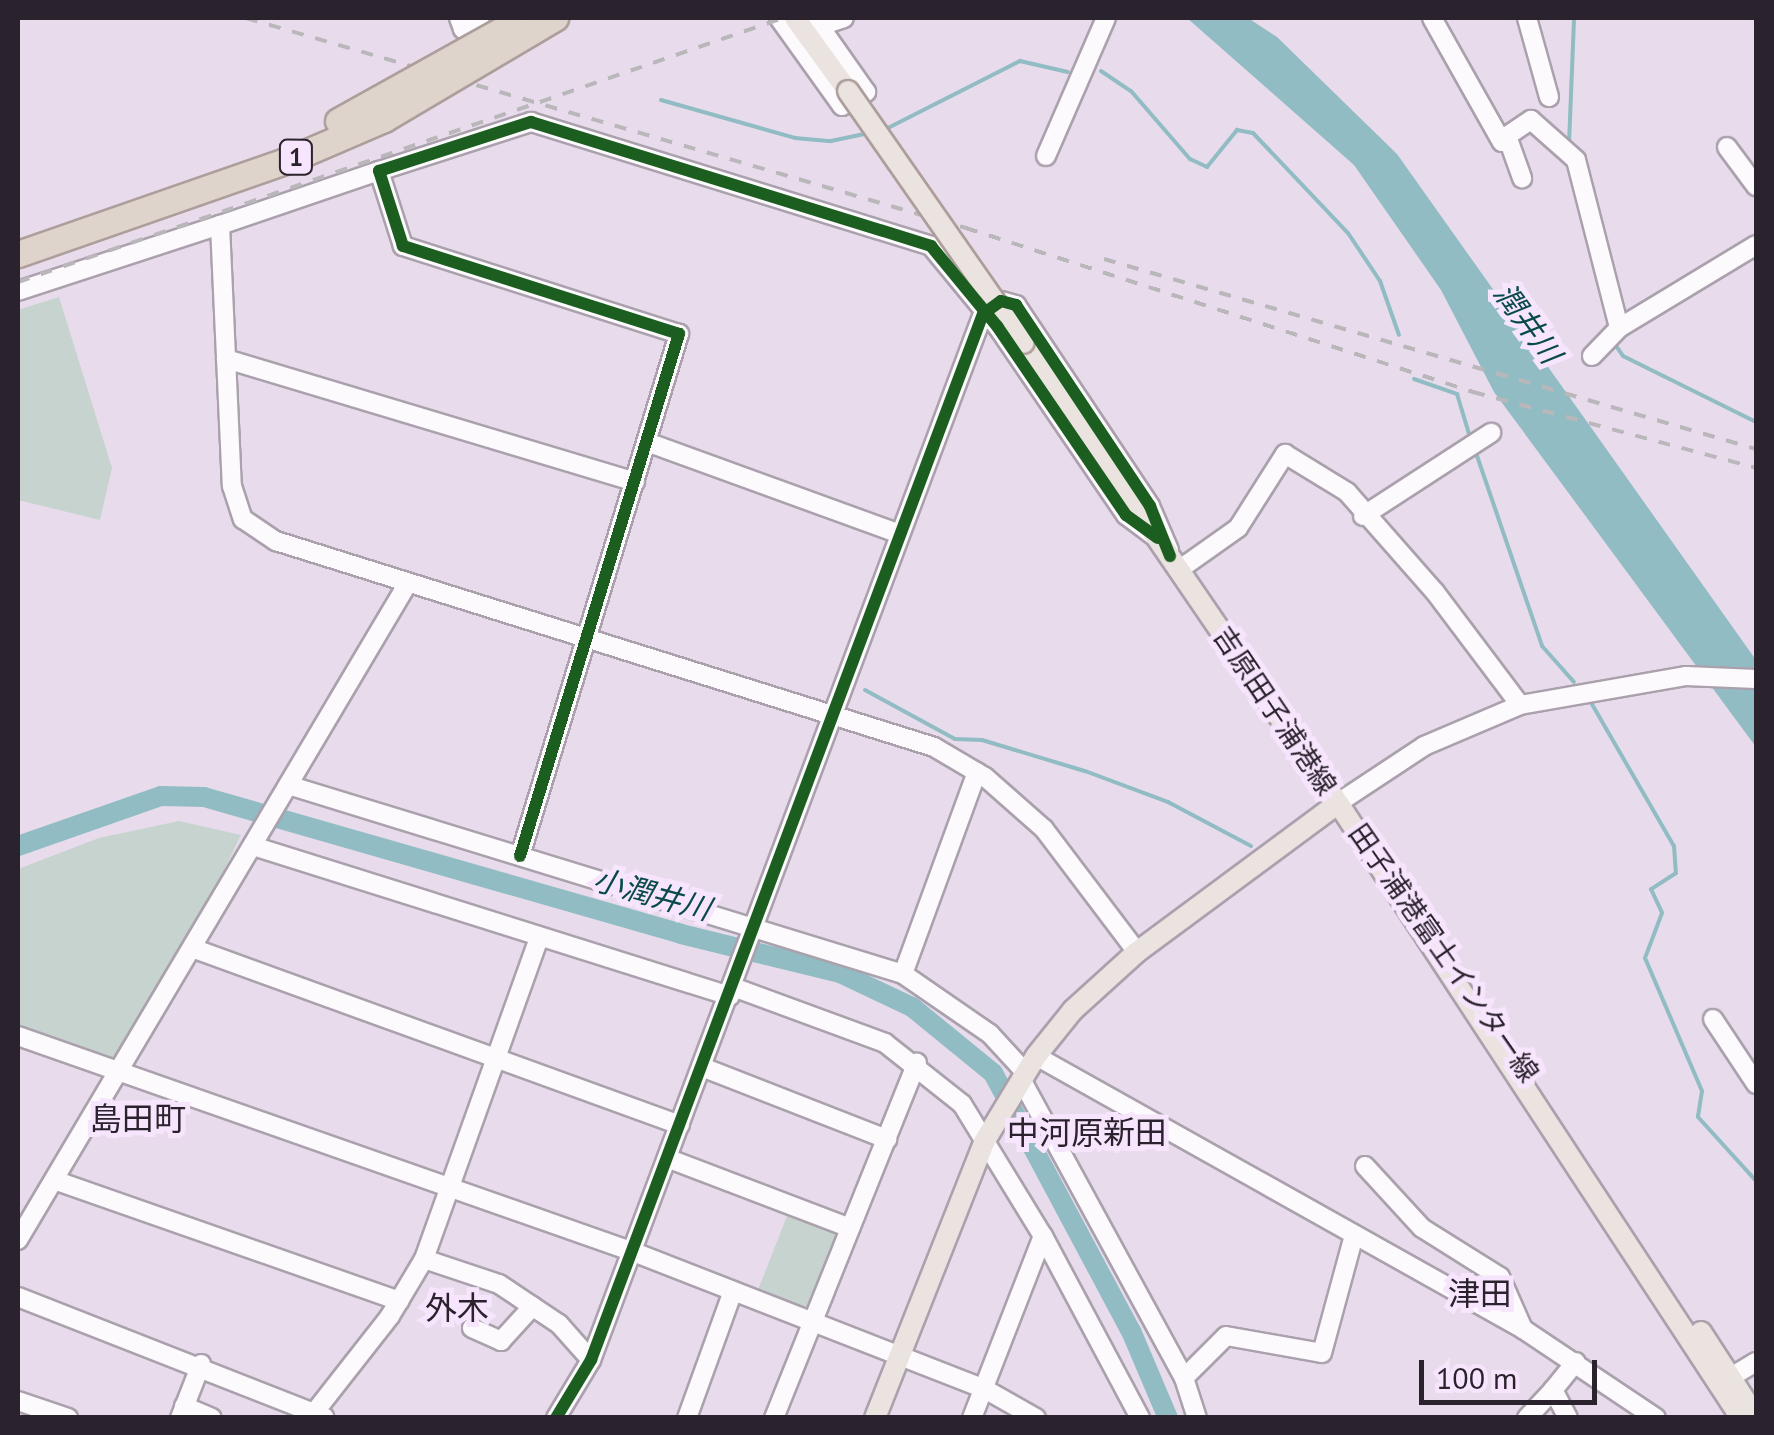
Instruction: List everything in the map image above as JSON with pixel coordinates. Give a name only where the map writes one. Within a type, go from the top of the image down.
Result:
[{"type":"highway","name":"1","points":[[18,235],[296,139],[398,92],[523,18]]},
{"type":"highway","name":"1","points":[[18,254],[366,126],[466,76],[555,18]]},
{"type":"main road","name":"吉原田子浦港線","points":[[795,18],[1024,343],[1338,804],[1136,952],[1073,1010],[1025,1073],[986,1137],[874,1418]]},
{"type":"main road","name":"田子浦港富士インター線","points":[[1338,804],[1419,912],[1756,1417]]},
{"type":"main road","name":"田子浦港富士インター線","points":[[1338,804],[1741,1418]]},
{"type":"street","points":[[460,18],[462,29],[480,18]]},
{"type":"street","points":[[779,18],[842,106],[866,92],[817,22],[844,18]]},
{"type":"street","points":[[1046,156],[1106,18]]},
{"type":"street","points":[[1432,18],[1502,142],[1531,120],[1569,155],[1615,332]]},
{"type":"street","points":[[1527,18],[1549,98]]},
{"type":"street","points":[[18,291],[531,122],[931,246],[1126,514],[1170,555]]},
{"type":"street","points":[[1508,136],[1522,178]]},
{"type":"street","points":[[1728,147],[1756,186]]},
{"type":"street","points":[[379,171],[403,246],[673,328],[679,342],[520,856]]},
{"type":"street","points":[[220,225],[232,486],[243,519],[276,541],[837,718],[896,732],[977,772],[1044,828],[1136,952]]},
{"type":"street","points":[[1592,356],[1615,332],[1756,246]]},
{"type":"street","points":[[556,1418],[592,1360],[837,718],[900,534],[983,314],[1006,300],[1016,306],[1150,506],[1170,555]]},
{"type":"street","points":[[226,360],[635,482]]},
{"type":"street","points":[[1363,516],[1491,433]]},
{"type":"street","points":[[648,442],[900,534]]},
{"type":"street","points":[[1170,555],[1238,528],[1285,454],[1347,492],[1363,516],[1436,592],[1520,705]]},
{"type":"street","points":[[18,1240],[408,583]]},
{"type":"street","points":[[1338,804],[1424,746],[1520,705],[1686,676],[1756,678]]},
{"type":"street","points":[[903,974],[977,772]]},
{"type":"street","points":[[285,789],[520,856],[903,974],[990,1034],[1025,1073],[1184,1378],[1197,1418]]},
{"type":"street","points":[[254,842],[539,938],[845,1026],[918,1062],[962,1104],[986,1137],[1044,1236],[1140,1418]]},
{"type":"street","points":[[18,1297],[201,1364],[320,1415],[424,1259],[539,938]]},
{"type":"street","points":[[192,948],[680,1124]]},
{"type":"street","points":[[1713,1019],[1756,1084]]},
{"type":"street","points":[[18,1036],[632,1251],[983,1388],[1036,1418]]},
{"type":"street","points":[[774,1418],[918,1062]]},
{"type":"street","points":[[702,1067],[886,1140]]},
{"type":"street","points":[[1025,1073],[1522,1329],[1656,1418]]},
{"type":"street","points":[[667,1158],[850,1228]]},
{"type":"street","points":[[1365,1166],[1422,1228],[1500,1277],[1511,1290],[1522,1329]]},
{"type":"street","points":[[54,1180],[399,1301]]},
{"type":"street","points":[[972,1418],[1044,1236]]},
{"type":"street","points":[[1184,1378],[1226,1336],[1322,1353],[1353,1239]]},
{"type":"street","points":[[424,1259],[499,1284],[533,1306],[592,1360]]},
{"type":"street","points":[[687,1418],[733,1290]]},
{"type":"street","points":[[472,1328],[501,1341],[533,1306]]},
{"type":"street","points":[[1528,1418],[1576,1362]]},
{"type":"street","points":[[1731,1377],[1756,1362]]},
{"type":"street","points":[[201,1364],[182,1412],[212,1418]]},
{"type":"street","points":[[1552,1390],[1568,1418]]},
{"type":"street","points":[[18,1401],[68,1418]]},
{"type":"shaded area","points":[[59,297],[112,468],[100,520],[18,500],[18,310]]},
{"type":"shaded area","points":[[179,821],[241,835],[187,948],[178,948],[115,1062],[18,1026],[18,869],[99,838]]},
{"type":"shaded area","points":[[789,1211],[844,1233],[813,1311],[758,1290]]},
{"type":"water","points":[[1187,18],[1248,18],[1277,37],[1397,154],[1756,660],[1756,747],[1494,392],[1441,290],[1354,165]]},
{"type":"waterway","points":[[1569,144],[1574,18]]},
{"type":"waterway","points":[[884,130],[1020,61],[1068,72]]},
{"type":"waterway","points":[[1101,71],[1131,91],[1190,159],[1207,167],[1237,130],[1253,133],[1348,233],[1380,281],[1399,335]]},
{"type":"waterway","points":[[661,100],[795,138],[831,141],[870,133]]},
{"type":"waterway","points":[[1614,343],[1623,356],[1756,422]]},
{"type":"waterway","points":[[1414,379],[1457,394],[1470,437]]},
{"type":"waterway","points":[[1475,450],[1542,646],[1574,682]]},
{"type":"waterway","points":[[865,690],[955,739],[982,740],[1085,771],[1168,802],[1251,846]]},
{"type":"waterway","points":[[1589,699],[1674,846],[1676,873],[1651,889],[1662,913],[1645,958],[1702,1091],[1698,1117],[1756,1181]]},
{"type":"waterway","name":"小潤井川","points":[[18,846],[161,796],[204,797],[681,934],[840,973],[912,1007],[993,1073],[1131,1331],[1168,1418]]},
{"type":"railway","points":[[246,18],[966,228],[1473,392],[1756,468]]},
{"type":"railway","points":[[18,282],[783,18]]},
{"type":"railway","points":[[1104,259],[1756,449]]},
{"type":"cycle path","points":[[520,856],[679,334],[403,246],[379,171],[531,122],[931,246],[997,326],[1126,515],[1158,538]]},
{"type":"cycle path","points":[[556,1418],[591,1360],[983,314],[1001,301],[1016,305],[1150,506],[1170,556]]},
{"type":"district","name":"島田町","points":[[138,1118]]},
{"type":"district","name":"中河原新田","points":[[1087,1132]]},
{"type":"district","name":"津田","points":[[1480,1293]]},
{"type":"district","name":"外木","points":[[457,1307]]},
{"type":"water label","name":"潤井川","points":[[1528,323]]}]
